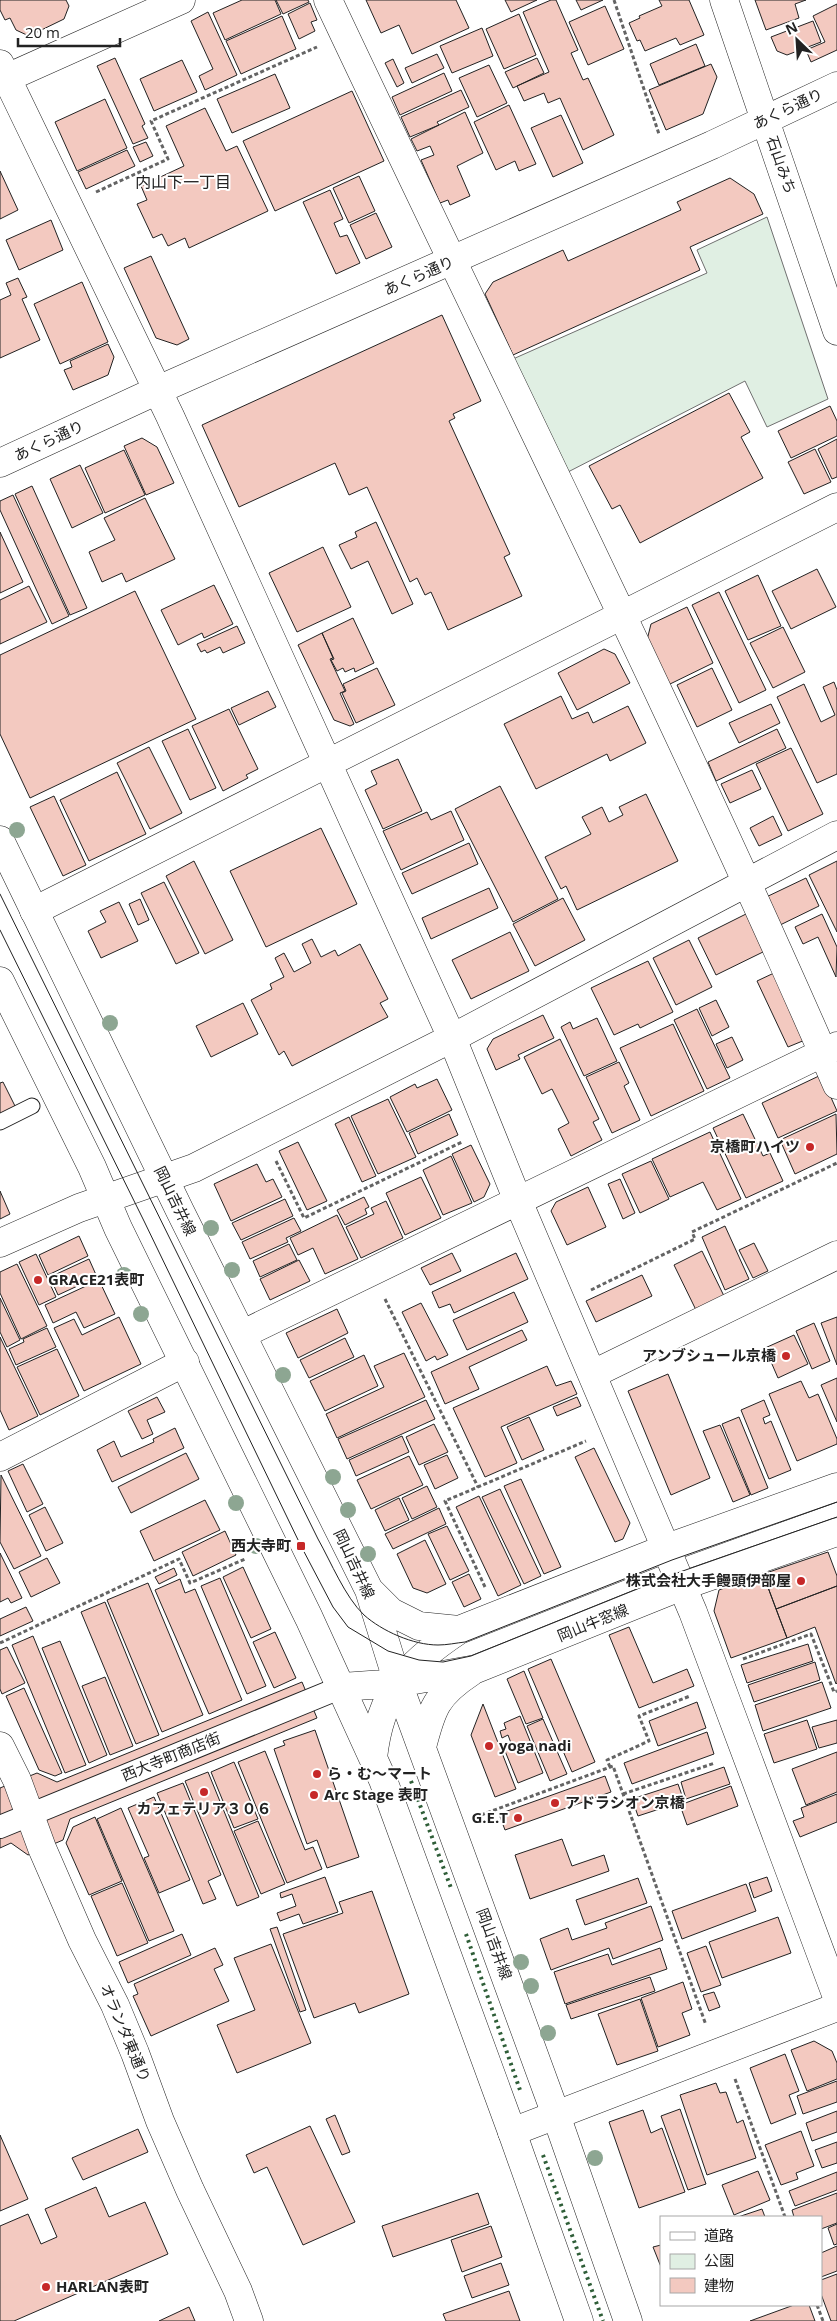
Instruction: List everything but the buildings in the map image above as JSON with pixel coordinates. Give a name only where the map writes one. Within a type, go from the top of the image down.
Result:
[{"type":"street","points":[[181,0],[2,74],[158,390],[452,1038],[518,1201],[667,1548],[837,1997]]},
{"type":"street","points":[[328,0],[622,616],[746,883],[830,1049],[837,1086]]},
{"type":"street","name":"石山みち","points":[[724,0],[837,331]]},
{"type":"street","name":"あくら通り","points":[[0,463],[158,390],[452,262],[837,86]]},
{"type":"street","points":[[34,911],[837,507]]},
{"type":"street","points":[[0,1244],[79,1208],[194,1168],[452,1038],[837,835]]},
{"type":"street","name":"岡山吉井線","points":[[0,840],[164,1178],[369,1590],[398,1683],[556,2116],[628,2321]]},
{"type":"street","points":[[0,981],[92,1167],[105,1198],[342,1687],[374,1758],[512,2132],[579,2321]]},
{"type":"street","points":[[243,1334],[830,1049]]},
{"type":"street","points":[[593,1374],[837,1255]]},
{"type":"street","points":[[0,1457],[185,1362]]},
{"type":"street","points":[[374,1758],[376,1730],[385,1705],[398,1683],[436,1645],[459,1630],[667,1548],[837,1486]]},
{"type":"street","name":"岡山牛窓線","points":[[342,1687],[398,1683],[476,1669],[682,1586],[837,1532]]},
{"type":"street","points":[[369,1590],[391,1612],[419,1626],[459,1630]]},
{"type":"street","points":[[422,1747],[430,1714],[449,1686],[476,1669]]},
{"type":"street","name":"西大寺町商店街","points":[[0,1827],[342,1687]]},
{"type":"street","name":"オランダ東通り","points":[[0,1746],[17,1780],[29,1815],[82,1940],[115,2006],[164,2129],[190,2190],[238,2291],[249,2321]]},
{"type":"street","points":[[512,2132],[837,2007]]},
{"type":"lane","points":[[0,1122],[32,1106]]},
{"type":"path","points":[[614,0],[661,139]]},
{"type":"path","points":[[68,205],[168,159],[151,121],[344,35]]},
{"type":"path","points":[[262,1133],[304,1218],[489,1129]]},
{"type":"path","points":[[563,1303],[694,1239],[692,1232],[837,1163]]},
{"type":"path","points":[[372,1272],[478,1486]]},
{"type":"path","points":[[498,1615],[444,1501],[616,1429]]},
{"type":"path","points":[[0,1643],[179,1558],[190,1583],[252,1555]]},
{"type":"path","points":[[610,1767],[607,1760],[649,1741],[639,1716],[717,1677],[811,1634],[834,1692],[837,1691]]},
{"type":"path","points":[[623,1794],[746,1753]]},
{"type":"path","points":[[480,1815],[614,1766],[720,2052],[785,2216]]},
{"type":"path","points":[[817,2306],[823,2321]]},
{"type":"green space","points":[[767,217],[828,399],[767,427],[745,381],[566,473],[513,359],[707,273],[697,250]]},
{"type":"tram line","points":[[0,894],[318,1539],[351,1599],[357,1608],[371,1621],[389,1632],[418,1643],[438,1645],[465,1642],[672,1560],[837,1502]]},
{"type":"tram line","points":[[0,930],[144,1221],[301,1546],[333,1607],[348,1627],[388,1651],[419,1660],[443,1662],[471,1656],[677,1573],[837,1517]]},
{"type":"hedge","points":[[411,1781],[451,1888]]},
{"type":"hedge","points":[[466,1934],[521,2093]]},
{"type":"hedge","points":[[543,2155],[603,2321]]},
{"type":"place","name":"京橋町ハイツ","points":[[810,1147]]},
{"type":"place","name":"GRACE21表町","points":[[38,1280]]},
{"type":"place","name":"アンブシュール京橋","points":[[786,1356]]},
{"type":"place","name":"西大寺町","points":[[301,1546]]},
{"type":"place","name":"株式会社大手饅頭伊部屋","points":[[801,1581]]},
{"type":"place","name":"yoga nadi","points":[[489,1746]]},
{"type":"place","name":"ら・む～マート","points":[[317,1774]]},
{"type":"place","name":"カフェテリア３０６","points":[[204,1792]]},
{"type":"place","name":"Arc Stage 表町","points":[[314,1795]]},
{"type":"place","name":"アドラシオン京橋","points":[[555,1803]]},
{"type":"place","name":"G.E.T","points":[[518,1818]]},
{"type":"place","name":"HARLAN表町","points":[[46,2287]]},
{"type":"district","name":"内山下一丁目","points":[[183,182]]}]
